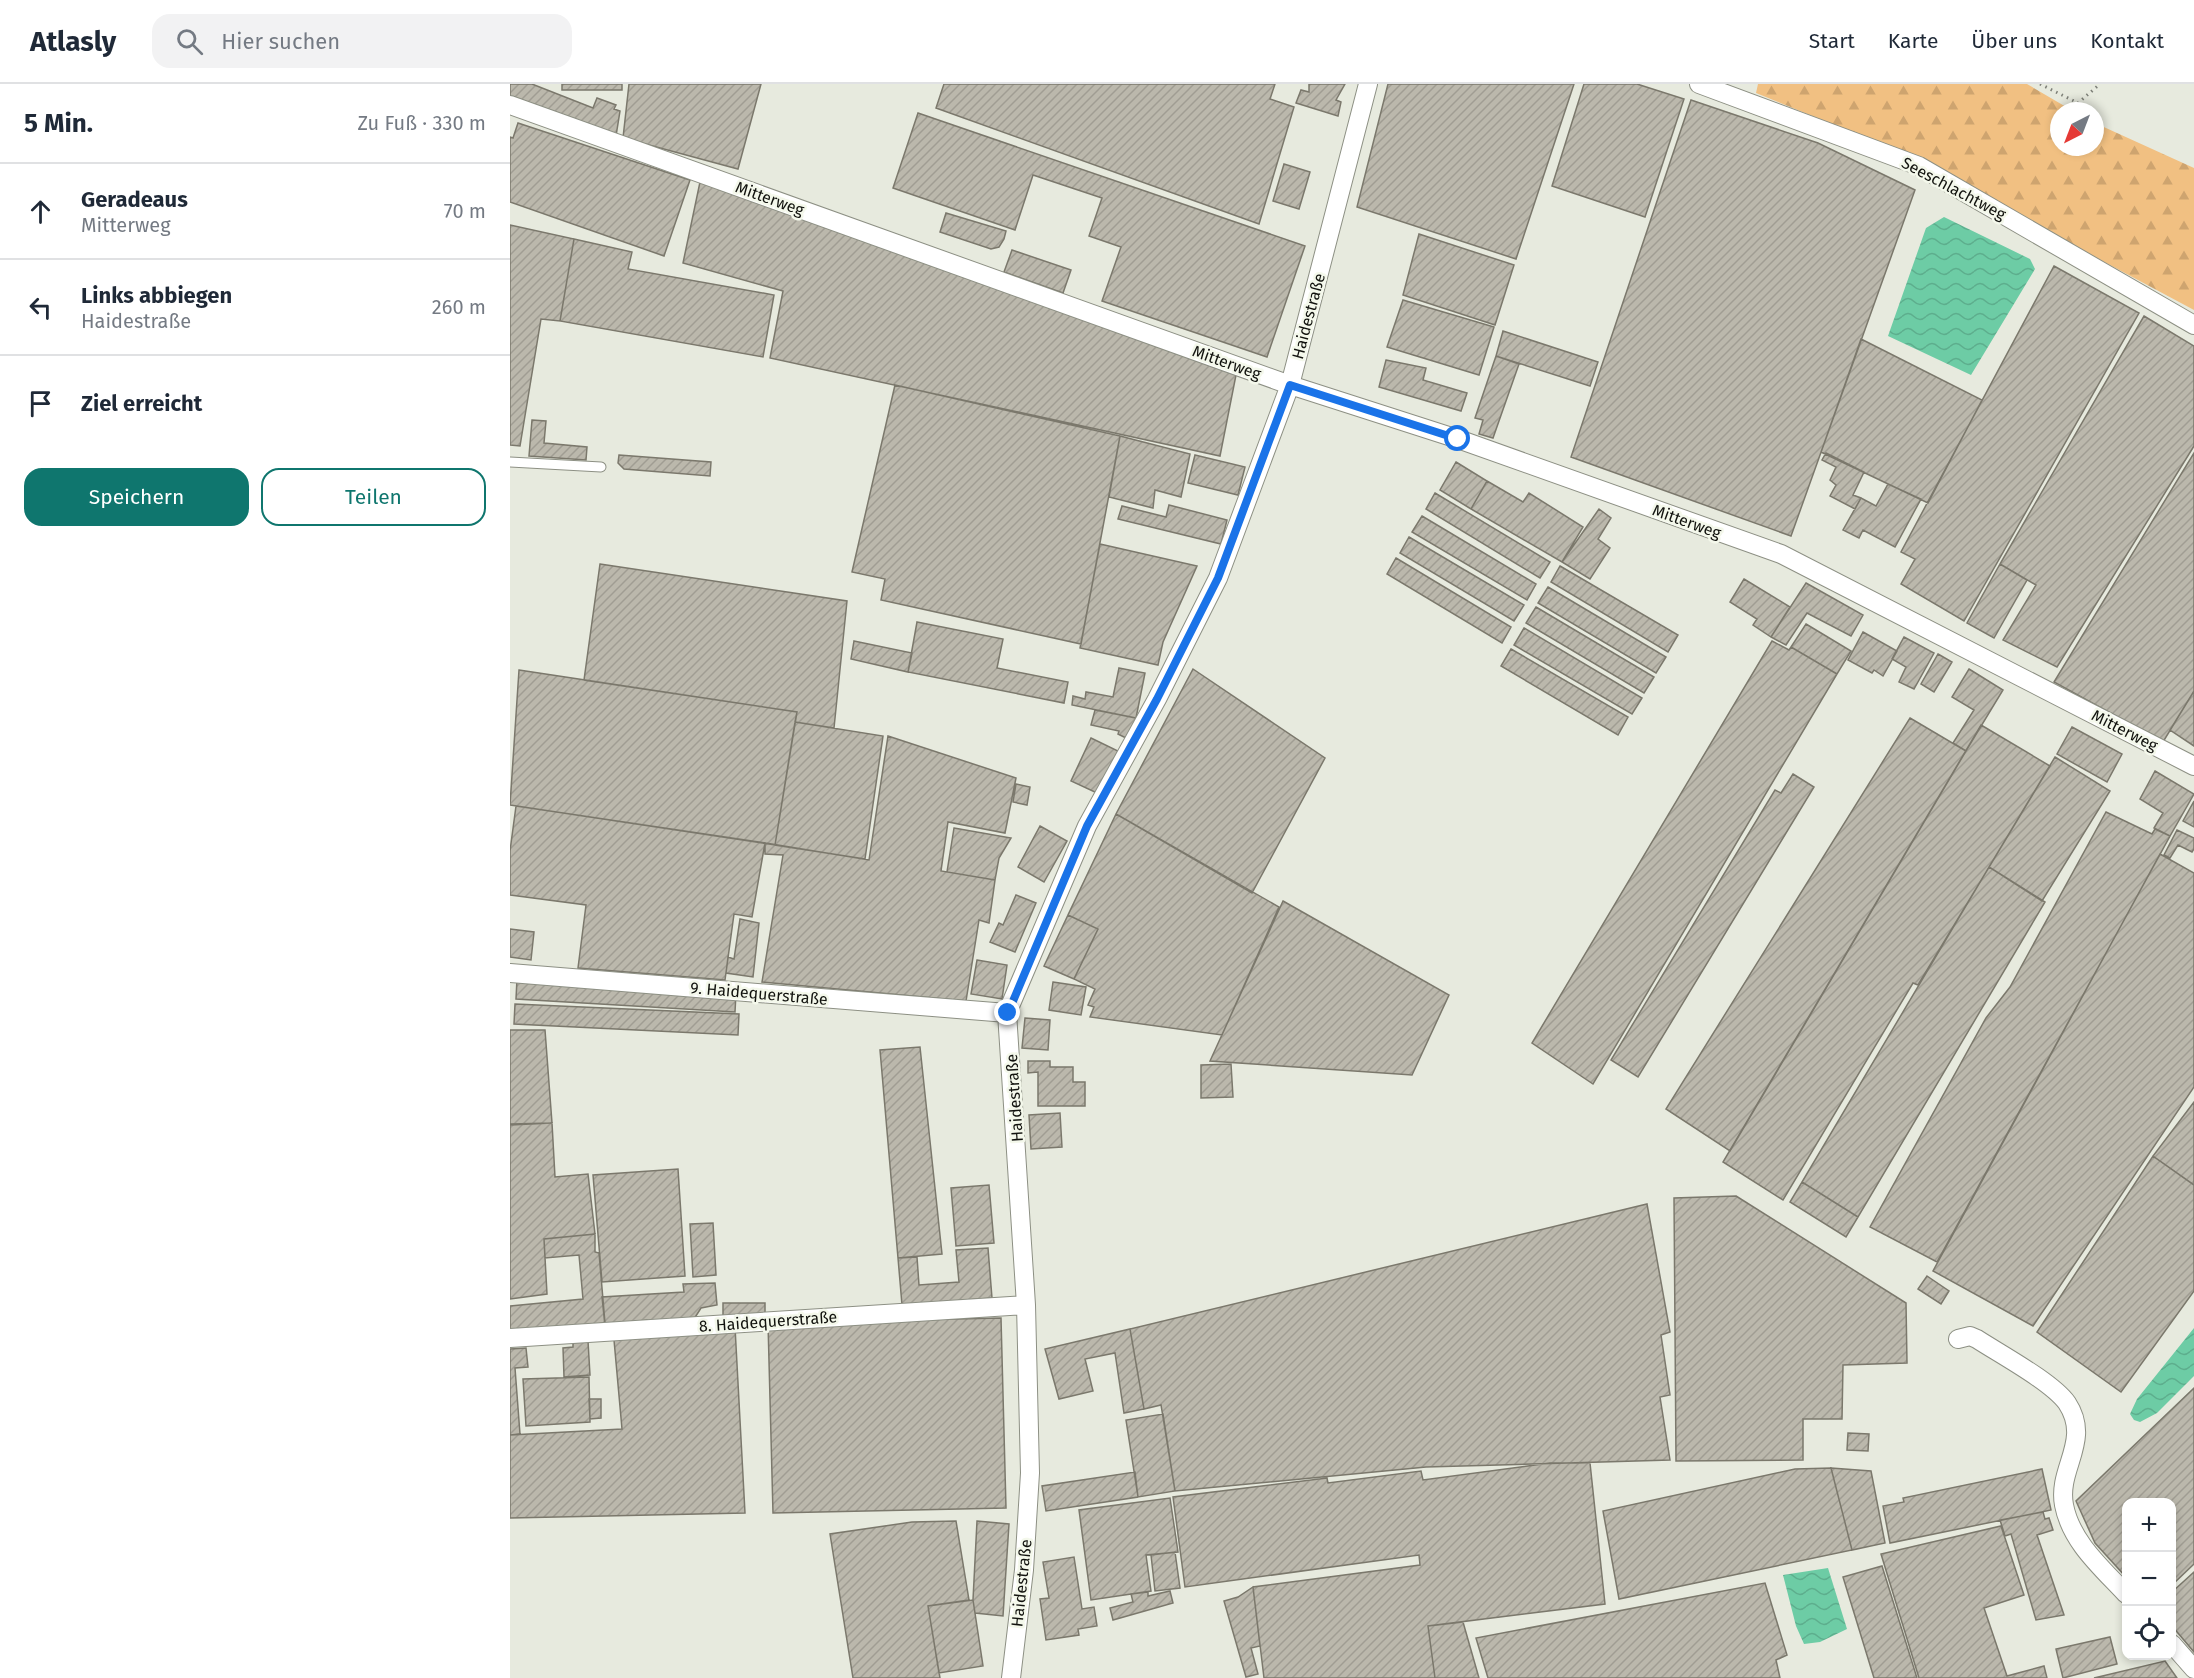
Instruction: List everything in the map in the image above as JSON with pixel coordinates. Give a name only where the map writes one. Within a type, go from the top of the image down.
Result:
[{"type":"street","name":"Haidestraße","points":[[1011,1678],[1024,1570],[1030,1473],[1026,1305],[1008,1013],[1087,826],[1157,699],[1218,578],[1290,385],[1368,84]]},
{"type":"street","name":"Seeschlachtweg","points":[[1699,84],[1919,166],[2194,325]]},
{"type":"street","name":"Mitterweg","points":[[510,105],[1290,385],[1458,439],[1781,554],[2194,766]]},
{"type":"street","name":"9. Haidequerstraße","points":[[510,973],[1008,1013]]},
{"type":"street","name":"8. Haidequerstraße","points":[[510,1338],[1026,1305]]},
{"type":"street","points":[[1958,1339],[1970,1336],[1977,1339],[2051,1388],[2066,1402],[2076,1428],[2076,1444],[2066,1477],[2063,1503],[2071,1527],[2083,1547],[2122,1589]]},
{"type":"street","points":[[2176,1649],[2194,1669]]},
{"type":"lane","points":[[510,462],[601,467]]},
{"type":"path","points":[[2040,84],[2078,103],[2100,84]]},
{"type":"green space","points":[[1758,84],[2027,84],[2058,102],[2050,102],[2050,156],[2104,156],[2104,127],[2194,168],[2194,310],[1893,149],[1756,93]]},
{"type":"water","points":[[1944,217],[2030,259],[2035,269],[1971,375],[1888,336],[1926,228]]},
{"type":"water","points":[[2194,1328],[2194,1376],[2157,1413],[2140,1422],[2134,1420],[2130,1414],[2137,1399]]},
{"type":"water","points":[[1828,1568],[1847,1629],[1820,1642],[1804,1644],[1796,1626],[1783,1575]]},
{"type":"building","points":[[510,84],[532,84],[593,108],[597,98],[616,105],[614,109],[620,111],[616,136],[510,97]]},
{"type":"building","points":[[562,84],[622,84],[622,90],[562,90]]},
{"type":"building","points":[[629,84],[761,84],[738,169],[623,138]]},
{"type":"building","points":[[944,84],[1275,84],[1270,99],[1294,107],[1259,224],[936,108]]},
{"type":"building","points":[[1309,84],[1345,84],[1336,100],[1341,102],[1338,116],[1296,103],[1301,90],[1309,92]]},
{"type":"building","points":[[1388,84],[1574,84],[1516,259],[1357,207]]},
{"type":"building","points":[[1584,84],[1637,84],[1684,99],[1645,217],[1552,186]]},
{"type":"building","points":[[1691,100],[1818,143],[1915,190],[1791,536],[1571,457]]},
{"type":"building","points":[[918,113],[1305,246],[1267,357],[1102,301],[1121,247],[1089,236],[1102,198],[1033,175],[1015,230],[893,188]]},
{"type":"building","points":[[518,123],[690,180],[664,256],[510,202],[510,137],[513,138]]},
{"type":"building","points":[[1284,164],[1310,172],[1299,209],[1273,201]]},
{"type":"building","points":[[700,182],[1237,370],[1220,456],[770,358],[783,291],[683,263]]},
{"type":"building","points":[[946,213],[1006,231],[1004,239],[999,247],[991,249],[940,232]]},
{"type":"building","points":[[510,225],[574,239],[560,321],[541,319],[520,446],[510,445]]},
{"type":"building","points":[[1419,234],[1514,265],[1495,325],[1403,295]]},
{"type":"building","points":[[574,239],[632,252],[628,269],[774,295],[763,357],[560,321]]},
{"type":"building","points":[[1012,250],[1071,270],[1063,293],[1004,272]]},
{"type":"building","points":[[2054,266],[2139,313],[1964,621],[1901,584],[1915,559],[1901,552]]},
{"type":"building","points":[[1403,300],[1494,327],[1479,375],[1387,347]]},
{"type":"building","points":[[2144,316],[2194,346],[2194,446],[2057,667],[2003,640],[2036,585],[2000,564]]},
{"type":"building","points":[[1503,331],[1598,362],[1590,386],[1496,356]]},
{"type":"building","points":[[1861,339],[1982,400],[1928,503],[1821,452]]},
{"type":"building","points":[[1496,356],[1519,364],[1493,438],[1479,434],[1483,420],[1475,418]]},
{"type":"building","points":[[1386,360],[1426,368],[1423,380],[1467,393],[1461,411],[1379,387]]},
{"type":"building","points":[[895,385],[1120,436],[1081,644],[881,600],[885,579],[852,572]]},
{"type":"building","points":[[532,420],[546,421],[544,443],[587,447],[586,460],[529,456]]},
{"type":"building","points":[[1120,436],[1190,454],[1181,497],[1155,490],[1153,508],[1109,497]]},
{"type":"building","points":[[1826,453],[1864,472],[1853,495],[1861,498],[1855,509],[1830,496],[1836,485],[1830,480],[1836,467],[1822,460]]},
{"type":"building","points":[[2194,453],[2194,691],[2163,742],[2054,682]]},
{"type":"building","points":[[619,455],[711,462],[710,476],[624,469],[618,463]]},
{"type":"building","points":[[1195,455],[1245,467],[1238,495],[1188,483]]},
{"type":"building","points":[[1456,462],[1487,481],[1471,509],[1440,490]]},
{"type":"building","points":[[1487,481],[1523,502],[1529,493],[1583,527],[1562,562],[1471,509]]},
{"type":"building","points":[[1888,484],[1921,499],[1895,547],[1863,530],[1859,538],[1843,530],[1861,498],[1876,506]]},
{"type":"building","points":[[1435,493],[1550,562],[1540,578],[1426,509]]},
{"type":"building","points":[[1169,505],[1227,520],[1221,544],[1118,519],[1122,506],[1166,517]]},
{"type":"building","points":[[1599,509],[1611,518],[1598,539],[1610,548],[1590,579],[1562,562]]},
{"type":"building","points":[[1422,516],[1536,584],[1527,600],[1412,532]]},
{"type":"building","points":[[1409,537],[1524,605],[1514,621],[1400,553]]},
{"type":"building","points":[[1100,544],[1197,566],[1163,642],[1158,665],[1080,648]]},
{"type":"building","points":[[1396,558],[1511,627],[1502,643],[1387,574]]},
{"type":"building","points":[[600,564],[847,601],[834,728],[795,722],[797,712],[584,680]]},
{"type":"building","points":[[2000,564],[2027,580],[1994,638],[1967,623]]},
{"type":"building","points":[[1560,566],[1678,635],[1668,652],[1551,582]]},
{"type":"building","points":[[1744,579],[1790,607],[1771,637],[1753,625],[1757,619],[1730,602]]},
{"type":"building","points":[[1806,583],[1863,615],[1851,636],[1807,613],[1786,645],[1771,637]]},
{"type":"building","points":[[1548,587],[1666,657],[1656,673],[1538,603]]},
{"type":"building","points":[[1536,607],[1654,677],[1644,693],[1526,623]]},
{"type":"building","points":[[917,622],[1003,639],[997,668],[1068,682],[1064,703],[908,672]]},
{"type":"building","points":[[1806,624],[1851,651],[1837,674],[1791,647]]},
{"type":"building","points":[[1524,628],[1642,698],[1632,714],[1514,645]]},
{"type":"building","points":[[1863,632],[1897,651],[1883,676],[1874,670],[1872,673],[1848,660]]},
{"type":"building","points":[[1904,637],[1934,653],[1914,689],[1899,682],[1906,667],[1892,659]]},
{"type":"building","points":[[854,641],[912,653],[908,672],[851,659]]},
{"type":"building","points":[[1772,641],[1789,650],[1791,647],[1837,674],[1593,1084],[1532,1043]]},
{"type":"building","points":[[1511,649],[1628,717],[1618,735],[1501,666]]},
{"type":"building","points":[[1938,654],[1952,662],[1934,692],[1921,684]]},
{"type":"building","points":[[1119,668],[1145,673],[1136,718],[1072,705],[1073,696],[1085,699],[1086,692],[1113,697]]},
{"type":"building","points":[[1193,669],[1325,758],[1252,893],[1116,814]]},
{"type":"building","points":[[1969,669],[2003,690],[1966,751],[1953,743],[1974,710],[1952,697]]},
{"type":"building","points":[[519,670],[797,712],[775,845],[510,805]]},
{"type":"building","points":[[2194,691],[2194,746],[2170,730]]},
{"type":"building","points":[[1095,710],[1140,720],[1130,740],[1118,734],[1119,731],[1091,725]]},
{"type":"building","points":[[1910,718],[1966,751],[1730,1151],[1666,1109]]},
{"type":"building","points":[[795,722],[883,736],[865,859],[775,845]]},
{"type":"building","points":[[1981,725],[2050,766],[1918,985],[1913,983],[1783,1200],[1723,1162]]},
{"type":"building","points":[[2072,727],[2122,754],[2107,782],[2057,754]]},
{"type":"building","points":[[888,736],[1016,778],[1005,833],[948,822],[941,871],[995,880],[989,923],[979,920],[966,1001],[762,982],[783,855],[765,854],[765,843],[869,860]]},
{"type":"building","points":[[1091,738],[1118,751],[1097,793],[1071,781]]},
{"type":"building","points":[[2055,757],[2110,791],[2042,901],[1989,867]]},
{"type":"building","points":[[2155,771],[2194,794],[2170,836],[2154,828],[2163,813],[2140,799]]},
{"type":"building","points":[[1793,774],[1814,787],[1638,1077],[1611,1060],[1775,790],[1781,793]]},
{"type":"building","points":[[1016,784],[1030,787],[1027,805],[1013,802]]},
{"type":"building","points":[[2194,801],[2194,827],[2183,821]]},
{"type":"building","points":[[516,806],[765,843],[752,917],[734,914],[725,980],[578,968],[586,905],[510,895],[510,851]]},
{"type":"building","points":[[2106,812],[2152,834],[2155,829],[2170,836],[1937,1262],[1870,1227],[1986,1018],[2010,987]]},
{"type":"building","points":[[1116,814],[1279,907],[1222,1035],[1090,1017],[1094,1007],[1088,1005],[1095,989],[1074,979],[1098,929],[1068,915]]},
{"type":"building","points":[[1040,826],[1067,841],[1044,882],[1018,867]]},
{"type":"building","points":[[954,828],[1011,838],[999,858],[995,880],[947,872]]},
{"type":"building","points":[[2177,830],[2194,838],[2194,849],[2192,852],[2178,845],[2170,858],[2164,855]]},
{"type":"building","points":[[2160,854],[2194,873],[2194,1087],[2033,1326],[1933,1271]]},
{"type":"building","points":[[1989,867],[2045,902],[1858,1217],[1802,1182]]},
{"type":"building","points":[[1016,895],[1036,903],[1015,952],[990,942],[999,923],[1003,925]]},
{"type":"building","points":[[1283,901],[1449,995],[1412,1075],[1210,1061]]},
{"type":"building","points":[[1068,915],[1098,929],[1074,979],[1044,966]]},
{"type":"building","points":[[740,919],[759,923],[753,977],[726,973],[728,957],[734,959]]},
{"type":"building","points":[[510,929],[534,932],[531,960],[510,957]]},
{"type":"building","points":[[977,960],[1007,965],[1002,999],[971,994]]},
{"type":"building","points":[[517,979],[736,993],[735,1012],[516,999]]},
{"type":"building","points":[[1053,982],[1086,987],[1081,1015],[1049,1010]]},
{"type":"building","points":[[515,1004],[739,1014],[738,1035],[514,1024]]},
{"type":"building","points":[[1025,1018],[1050,1020],[1048,1050],[1022,1048]]},
{"type":"building","points":[[510,1030],[545,1030],[552,1123],[510,1124]]},
{"type":"building","points":[[920,1047],[942,1254],[898,1258],[880,1050]]},
{"type":"building","points":[[1028,1061],[1050,1061],[1050,1067],[1073,1067],[1073,1082],[1085,1082],[1085,1106],[1038,1106],[1038,1072],[1028,1073]]},
{"type":"building","points":[[1231,1064],[1233,1097],[1201,1098],[1201,1065]]},
{"type":"building","points":[[2194,1102],[2194,1185],[2153,1156]]},
{"type":"building","points":[[1060,1113],[1062,1147],[1031,1149],[1029,1115]]},
{"type":"building","points":[[552,1123],[555,1177],[588,1174],[595,1234],[544,1239],[547,1294],[510,1299],[510,1125]]},
{"type":"building","points":[[2153,1156],[2194,1185],[2194,1291],[2121,1392],[2037,1332]]},
{"type":"building","points":[[678,1169],[685,1276],[602,1282],[593,1175]]},
{"type":"building","points":[[1802,1182],[1858,1217],[1846,1237],[1790,1202]]},
{"type":"building","points":[[989,1185],[994,1243],[956,1246],[951,1188]]},
{"type":"building","points":[[1736,1196],[1906,1303],[1907,1363],[1843,1365],[1842,1419],[1803,1419],[1803,1460],[1676,1461],[1674,1198]]},
{"type":"building","points":[[1647,1204],[1670,1332],[1661,1335],[1670,1395],[1660,1397],[1670,1460],[1426,1467],[1175,1491],[1161,1405],[1144,1409],[1130,1329]]},
{"type":"building","points":[[713,1223],[716,1275],[693,1277],[690,1224]]},
{"type":"building","points":[[595,1234],[595,1252],[599,1253],[605,1323],[510,1334],[510,1306],[583,1299],[579,1255],[545,1258],[544,1239]]},
{"type":"building","points":[[988,1248],[992,1298],[902,1305],[898,1258],[917,1257],[919,1285],[959,1282],[956,1250]]},
{"type":"building","points":[[1927,1276],[1949,1291],[1941,1304],[1918,1289]]},
{"type":"building","points":[[715,1283],[717,1305],[701,1308],[694,1319],[648,1324],[647,1320],[605,1326],[602,1297],[684,1292],[683,1284]]},
{"type":"building","points":[[723,1303],[765,1303],[765,1316],[723,1317]]},
{"type":"building","points":[[1001,1318],[1006,1508],[773,1513],[768,1323]]},
{"type":"building","points":[[735,1327],[745,1513],[510,1518],[510,1435],[622,1429],[614,1340]]},
{"type":"building","points":[[1130,1329],[1144,1409],[1124,1413],[1115,1353],[1085,1359],[1093,1391],[1059,1399],[1045,1349]]},
{"type":"building","points":[[588,1341],[590,1375],[564,1377],[563,1348],[573,1347],[573,1342]]},
{"type":"building","points":[[526,1348],[528,1367],[515,1368],[520,1434],[510,1435],[510,1349]]},
{"type":"building","points":[[589,1377],[590,1422],[526,1426],[523,1379]]},
{"type":"building","points":[[2194,1388],[2194,1564],[2176,1581],[2176,1498],[2122,1498],[2122,1573],[2095,1543],[2076,1501]]},
{"type":"building","points":[[589,1399],[601,1399],[601,1418],[590,1419]]},
{"type":"building","points":[[1163,1414],[1175,1491],[1138,1497],[1126,1420]]},
{"type":"building","points":[[1848,1433],[1869,1434],[1868,1451],[1847,1450]]},
{"type":"building","points":[[1550,1463],[1590,1463],[1605,1604],[1428,1626],[1435,1678],[1264,1678],[1253,1587],[1420,1565],[1419,1555],[1185,1587],[1173,1497],[1327,1478],[1328,1483],[1421,1471],[1423,1480]]},
{"type":"building","points":[[1831,1468],[1852,1550],[1619,1599],[1603,1511],[1795,1469]]},
{"type":"building","points":[[1831,1468],[1871,1471],[1885,1543],[1852,1550]]},
{"type":"building","points":[[2042,1469],[2051,1510],[1890,1543],[1883,1506],[1904,1502],[1903,1498]]},
{"type":"building","points":[[1135,1472],[1138,1497],[1046,1511],[1042,1486]]},
{"type":"building","points":[[1170,1498],[1178,1552],[1146,1555],[1151,1591],[1091,1600],[1079,1510]]},
{"type":"building","points":[[2043,1512],[2045,1519],[2049,1518],[2053,1530],[2037,1535],[2064,1615],[2036,1620],[2011,1534],[2005,1536],[2000,1520]]},
{"type":"building","points":[[956,1521],[969,1600],[928,1606],[940,1678],[853,1678],[830,1534],[912,1522]]},
{"type":"building","points":[[977,1521],[1009,1524],[1003,1616],[975,1613],[973,1600]]},
{"type":"building","points":[[2001,1526],[2024,1595],[1984,1608],[2007,1676],[2044,1666],[2047,1678],[1919,1678],[1881,1554]]},
{"type":"building","points":[[1175,1552],[1180,1588],[1155,1591],[1151,1555]]},
{"type":"building","points":[[1074,1557],[1082,1609],[1094,1607],[1097,1626],[1078,1629],[1079,1635],[1046,1640],[1040,1599],[1049,1598],[1043,1562]]},
{"type":"building","points":[[1882,1566],[1917,1678],[1874,1678],[1843,1577]]},
{"type":"building","points":[[2194,1572],[2194,1652],[2176,1631],[2176,1588]]},
{"type":"building","points":[[1765,1583],[1787,1655],[1776,1660],[1780,1678],[1488,1678],[1476,1638]]},
{"type":"building","points":[[1253,1587],[1260,1646],[1251,1648],[1258,1674],[1246,1677],[1224,1601],[1238,1597]]},
{"type":"building","points":[[1170,1591],[1173,1603],[1113,1620],[1110,1608],[1133,1602],[1131,1594],[1148,1592],[1148,1596]]},
{"type":"building","points":[[973,1600],[983,1666],[939,1673],[928,1606]]},
{"type":"building","points":[[1463,1622],[1479,1678],[1435,1678],[1428,1626]]},
{"type":"building","points":[[2110,1637],[2117,1664],[2063,1678],[2056,1649]]},
{"type":"building","points":[[2165,1661],[2177,1678],[2094,1678]]},
{"type":"route","points":[[1008,1013],[1087,826],[1157,699],[1218,578],[1290,385],[1458,439]]}]
